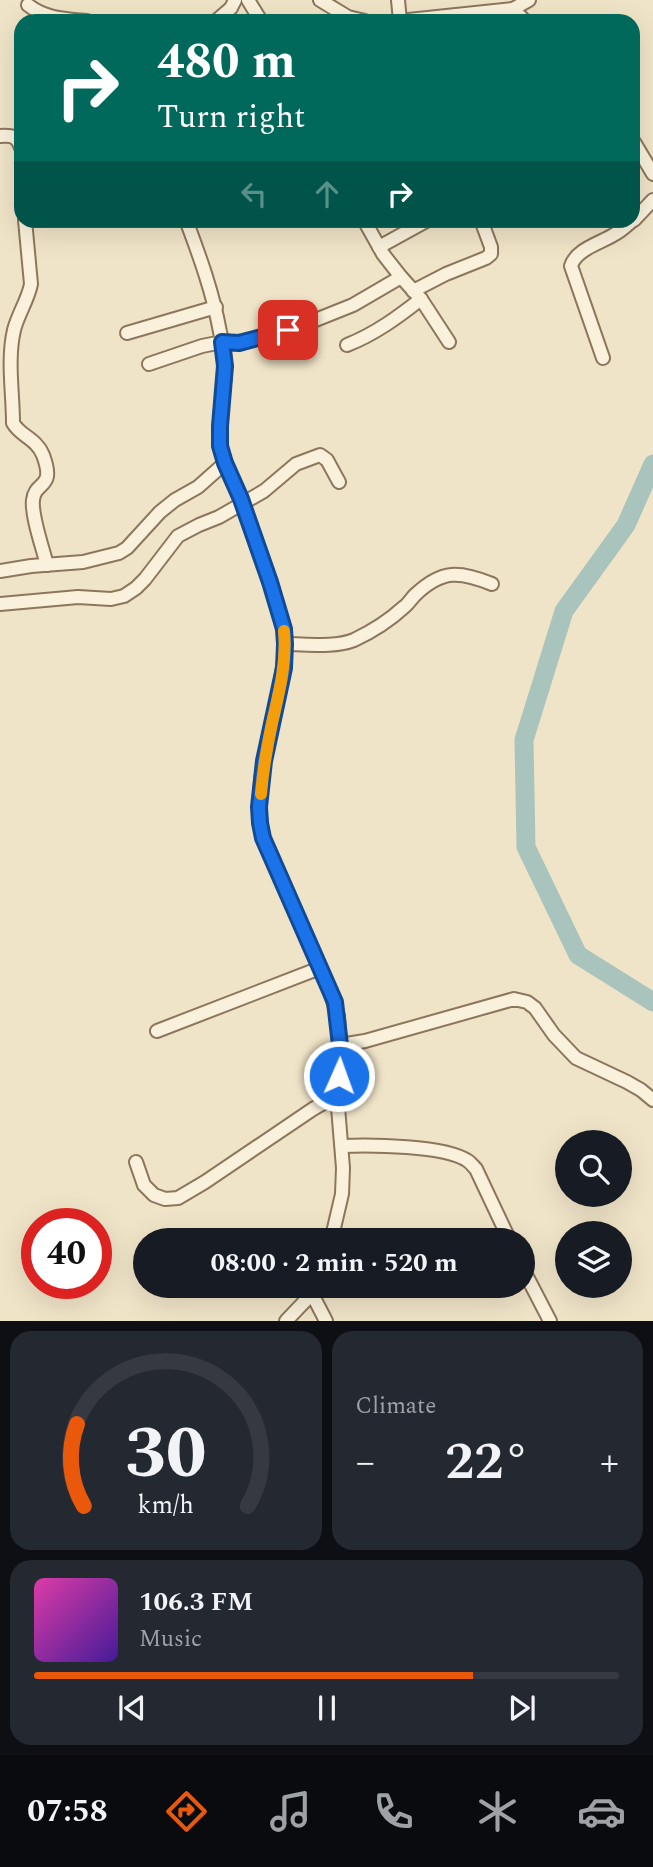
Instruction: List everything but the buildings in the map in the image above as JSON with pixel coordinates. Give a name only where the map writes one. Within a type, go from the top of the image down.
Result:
[{"type":"street","points":[[224,14],[235,0]]},
{"type":"street","points":[[320,0],[342,14]]},
{"type":"street","points":[[466,14],[513,9],[529,0]]},
{"type":"street","points":[[28,5],[39,14]]},
{"type":"street","points":[[513,9],[518,14]]},
{"type":"street","points":[[640,152],[653,174]]},
{"type":"street","points":[[640,213],[653,200]]},
{"type":"street","points":[[26,228],[31,284],[14,330],[11,349],[13,424],[31,438],[40,450],[48,477],[35,493],[33,500],[47,565]]},
{"type":"street","points":[[189,228],[216,307],[222,342],[225,366],[220,446],[270,582],[284,629],[284,668],[264,761],[260,823],[263,838],[335,1002],[340,1045],[337,1095],[342,1146],[342,1194],[334,1228]]},
{"type":"street","points":[[368,228],[379,247],[417,295],[449,342]]},
{"type":"street","points":[[379,247],[413,228]]},
{"type":"street","points":[[347,345],[381,328],[417,295],[491,254],[484,228]]},
{"type":"street","points":[[603,358],[571,266],[578,254],[623,228]]},
{"type":"street","points":[[149,364],[202,346],[222,342],[239,343],[273,335],[326,317],[353,305],[401,277]]},
{"type":"street","points":[[127,333],[216,307]]},
{"type":"street","points":[[0,604],[78,597],[111,599],[124,596],[145,579],[178,536],[219,517],[241,501],[264,491],[289,468],[320,456],[327,460],[339,482]]},
{"type":"street","points":[[0,571],[83,562],[119,553],[175,500],[227,467]]},
{"type":"street","points":[[285,644],[344,643],[356,639],[403,608],[425,586],[447,574],[472,576],[492,584]]},
{"type":"street","points":[[157,1031],[320,968]]},
{"type":"street","points":[[340,1045],[365,1041],[514,999],[527,1002],[535,1008],[554,1035],[576,1058],[627,1082],[653,1100]]},
{"type":"street","points":[[136,1162],[144,1185],[154,1195],[165,1199],[178,1198],[337,1095]]},
{"type":"street","points":[[342,1146],[377,1144],[428,1150],[468,1161],[476,1169],[504,1228]]},
{"type":"street","points":[[535,1292],[550,1321]]},
{"type":"street","points":[[286,1321],[305,1298]]},
{"type":"street","points":[[317,1298],[326,1321]]},
{"type":"waterway","points":[[653,464],[626,525],[564,611],[524,740],[526,847],[578,955],[653,1002]]},
{"type":"slow traffic","points":[[261,794],[264,761],[284,668],[284,631]]},
{"type":"route","points":[[288,330],[239,343],[222,342],[225,366],[220,446],[241,499],[284,629],[284,668],[264,761],[260,823],[263,838],[335,1002],[340,1045],[339,1076]]}]
